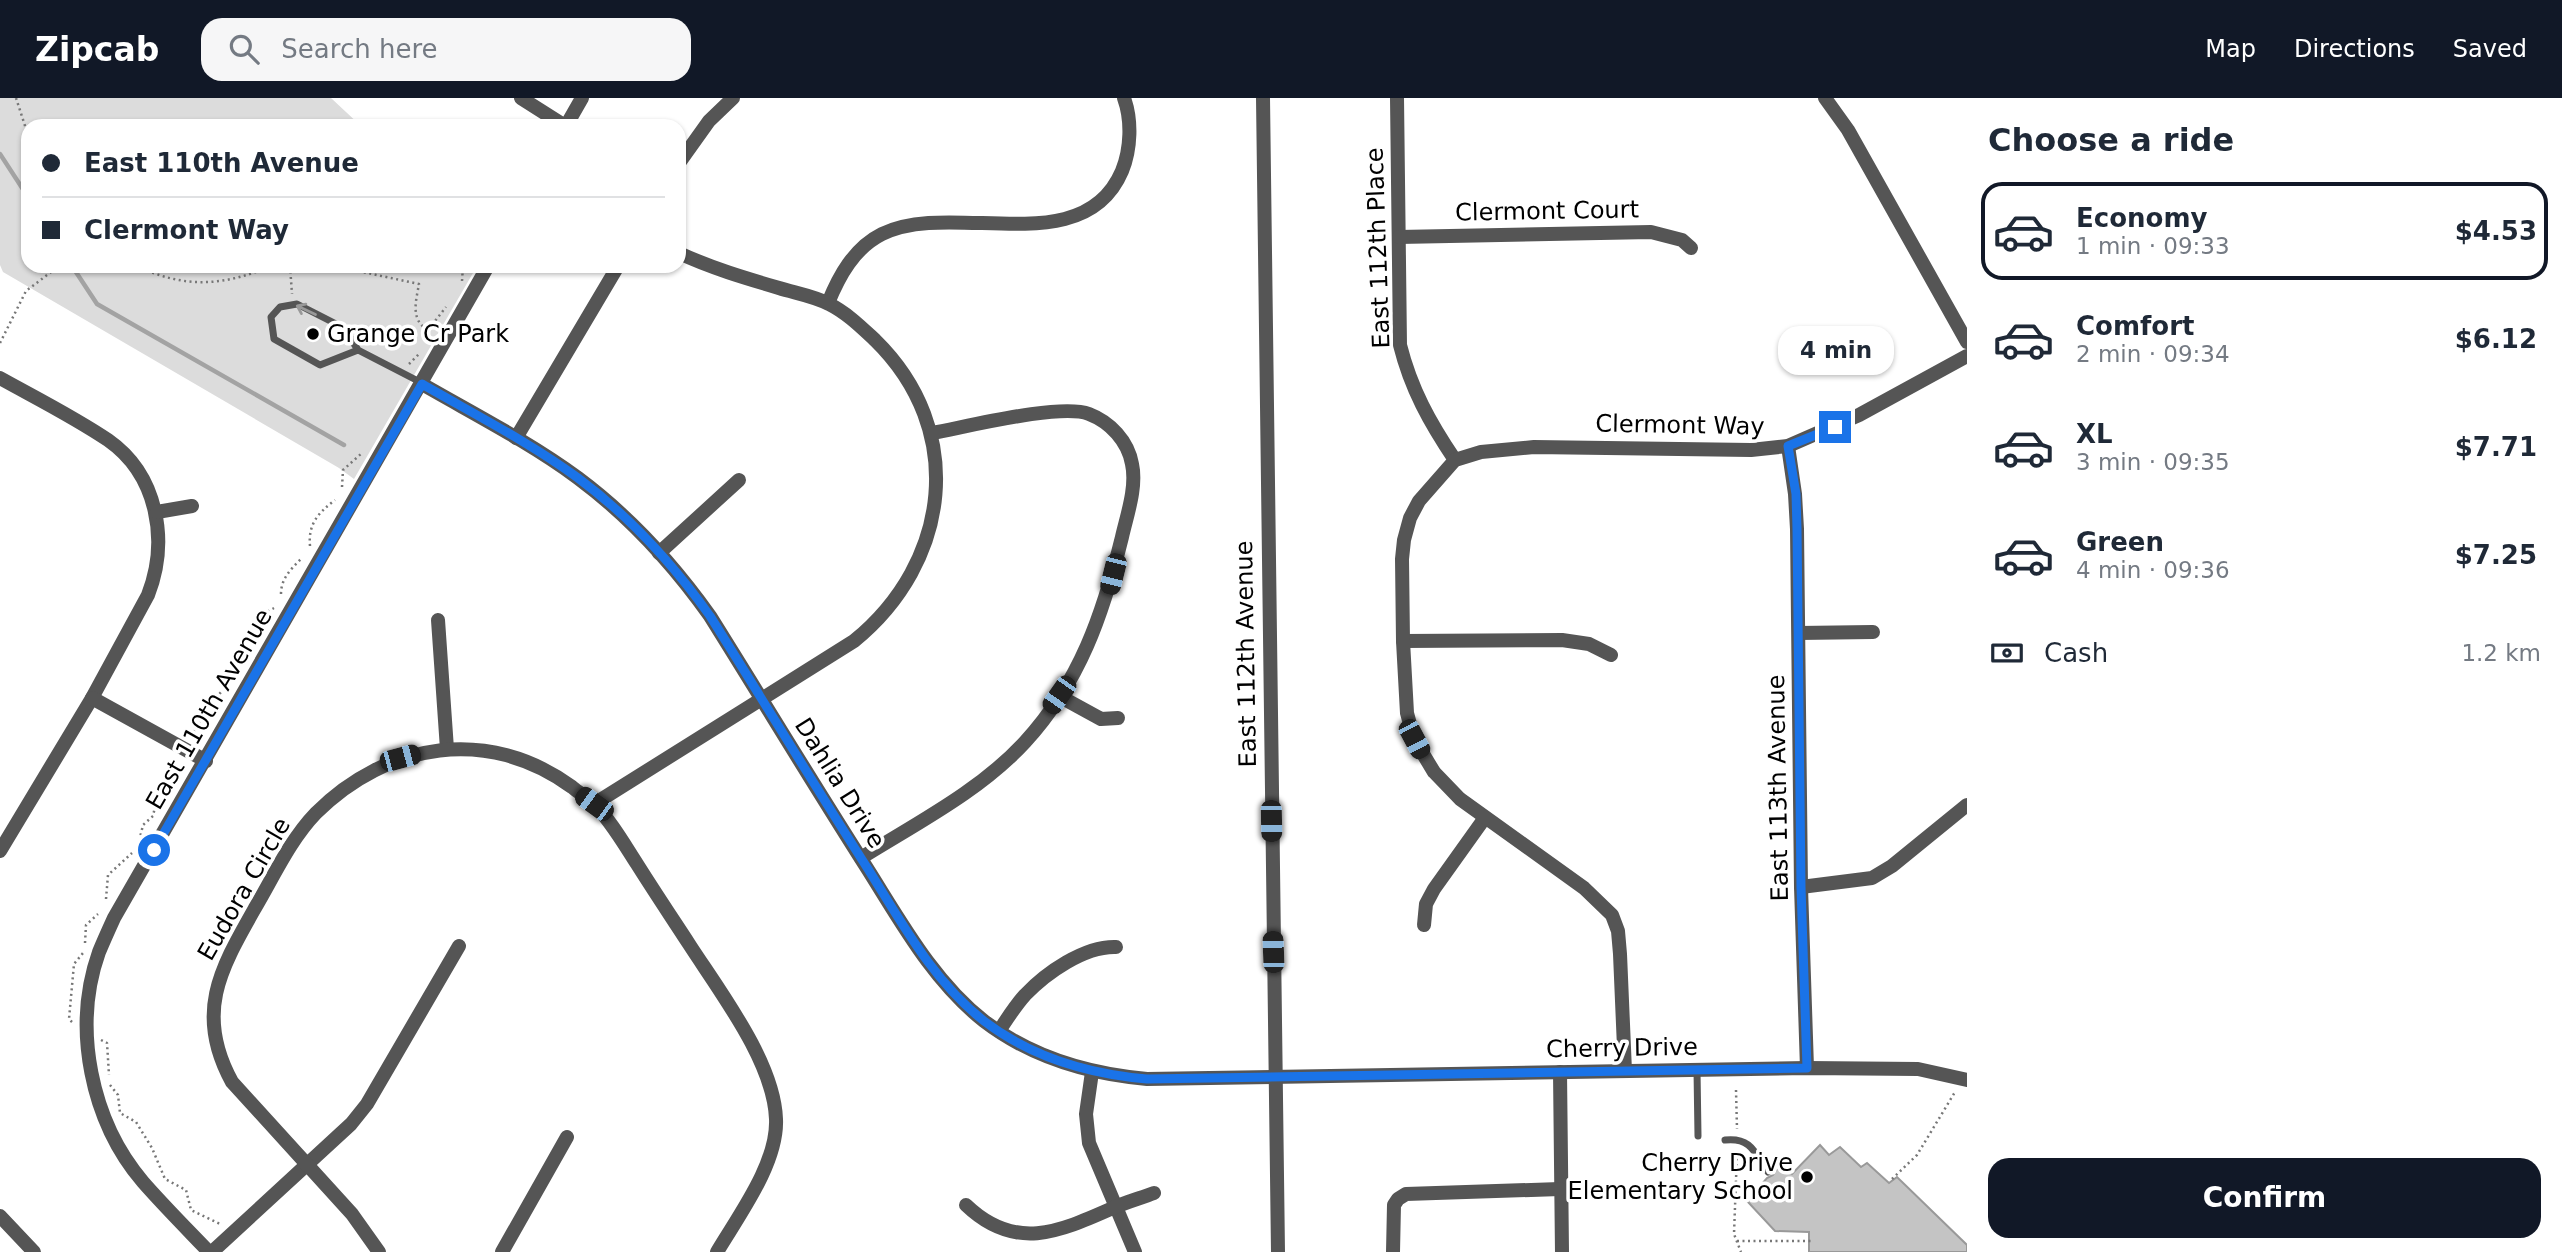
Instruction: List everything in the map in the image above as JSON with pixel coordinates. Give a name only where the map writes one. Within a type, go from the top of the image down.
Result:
[{"type":"street","points":[[522,98],[554,119]]},
{"type":"street","points":[[569,119],[582,98]]},
{"type":"street","points":[[686,153],[709,121],[733,98]]},
{"type":"street","points":[[828,303],[838,279],[852,258],[881,234],[896,228],[925,223],[1043,223],[1071,217],[1095,205],[1113,186],[1125,162],[1129,127],[1124,98]]},
{"type":"street","name":"East 112th Avenue","points":[[1263,98],[1278,1252]]},
{"type":"street","name":"East 112th Place","points":[[1397,98],[1400,345],[1419,402],[1455,460]]},
{"type":"street","points":[[1825,98],[1848,130],[1967,342]]},
{"type":"street","name":"Clermont Court","points":[[1399,237],[1651,232],[1682,240],[1691,247]]},
{"type":"street","points":[[594,804],[854,641],[884,615],[904,587],[918,561],[932,521],[936,473],[932,433],[924,409],[901,367],[860,325],[828,303],[729,274],[686,256]]},
{"type":"street","name":"East 110th Avenue","points":[[210,1252],[142,1181],[118,1146],[103,1114],[86,1032],[99,953],[114,918],[484,273]]},
{"type":"street","points":[[516,438],[614,273]]},
{"type":"street","name":"Clermont Way","points":[[1455,460],[1481,452],[1534,447],[1751,450],[1788,446],[1859,415],[1967,356]]},
{"type":"street","points":[[0,378],[110,441],[144,480],[156,512],[159,542],[155,578],[148,595],[92,698],[0,851]]},
{"type":"street","name":"Dahlia Drive","points":[[422,384],[550,459],[600,495],[645,536],[690,588],[710,616],[912,938],[946,986],[966,1006],[1013,1040],[1091,1072],[1147,1079],[1276,1077]]},
{"type":"street","points":[[861,858],[973,787],[1024,743],[1059,695],[1086,650],[1106,599],[1132,488],[1132,464],[1121,438],[1105,421],[1085,412],[1074,410],[932,433]]},
{"type":"street","name":"East 113th Avenue","points":[[1788,446],[1796,494],[1801,887],[1807,1068]]},
{"type":"street","points":[[1455,460],[1425,493],[1410,518],[1404,540],[1403,641],[1407,713],[1414,739],[1434,772],[1460,799],[1584,888],[1612,915],[1618,931],[1620,954],[1625,1071]]},
{"type":"street","points":[[659,553],[739,480]]},
{"type":"street","points":[[156,512],[192,506]]},
{"type":"street","points":[[438,620],[447,750]]},
{"type":"street","points":[[1799,633],[1873,632]]},
{"type":"street","points":[[1403,641],[1562,640],[1589,644],[1611,655]]},
{"type":"street","points":[[1059,695],[1101,719],[1118,718]]},
{"type":"street","points":[[92,698],[206,761]]},
{"type":"street","name":"Eudora Circle","points":[[379,1252],[352,1214],[232,1082],[223,1065],[215,1031],[214,1011],[219,976],[227,958],[287,854],[316,814],[347,786],[383,766],[423,752],[447,750],[488,751],[528,762],[558,777],[594,804],[621,838],[739,1023],[768,1078],[775,1103],[775,1138],[758,1181],[718,1252]]},
{"type":"street","points":[[1801,887],[1872,878],[1892,866],[1967,805]]},
{"type":"street","points":[[1424,925],[1426,904],[1434,889],[1484,818]]},
{"type":"street","points":[[210,1252],[231,1236],[351,1124],[367,1104],[459,946]]},
{"type":"street","points":[[999,1031],[1019,1002],[1038,984],[1081,956],[1099,948],[1116,947]]},
{"type":"street","name":"Cherry Drive","points":[[1276,1077],[1807,1068],[1918,1069],[1962,1079]]},
{"type":"street","points":[[1091,1072],[1086,1114],[1089,1143],[1135,1252]]},
{"type":"street","points":[[1560,1072],[1562,1252]]},
{"type":"street","points":[[502,1252],[567,1137]]},
{"type":"street","points":[[1393,1252],[1394,1205],[1406,1194],[1560,1189]]},
{"type":"street","points":[[966,1205],[998,1229],[1031,1237],[1076,1226],[1116,1206],[1154,1193]]},
{"type":"street","points":[[0,1216],[34,1252]]},
{"type":"lane","points":[[358,350],[320,365],[274,339],[271,317],[280,307],[297,304],[344,328],[358,350],[422,384]]},
{"type":"lane","points":[[1696,1070],[1698,1136]]},
{"type":"lane","points":[[1725,1140],[1737,1139],[1748,1143],[1768,1172]]},
{"type":"path","points":[[16,98],[23,119]]},
{"type":"path","points":[[0,343],[26,291],[50,273]]},
{"type":"path","points":[[153,273],[179,281],[216,282],[234,280],[252,273]]},
{"type":"path","points":[[291,273],[292,293],[297,304]]},
{"type":"path","points":[[367,273],[419,284],[415,313],[422,327],[428,330]]},
{"type":"path","points":[[462,286],[463,273]]},
{"type":"path","points":[[407,376],[409,364],[427,346],[428,330],[453,297]]},
{"type":"path","points":[[310,550],[309,531],[320,512],[342,495],[343,470],[361,454],[368,443]]},
{"type":"path","points":[[244,665],[248,636],[260,615],[281,603],[281,585],[289,571],[303,557]]},
{"type":"path","points":[[231,1236],[218,1222],[191,1210],[186,1191],[165,1179],[152,1148],[136,1122],[120,1113],[118,1094],[109,1084],[107,1043],[69,1019],[74,964],[85,950],[86,925],[97,916],[107,897],[108,875],[136,850],[143,825],[153,817],[156,802],[169,791],[173,768],[199,722],[214,713],[216,698],[237,673]]},
{"type":"path","points":[[1892,1180],[1917,1155],[1954,1097],[1962,1079]]},
{"type":"path","points":[[1736,1090],[1734,1234],[1741,1252]]},
{"type":"path","points":[[1737,1241],[1811,1241]]},
{"type":"shaded area","points":[[0,98],[331,98],[354,119],[21,119],[21,273],[473,273],[354,479],[3,272],[0,265]]},
{"type":"building","name":"Cherry Drive Elementary School","points":[[1820,1145],[1829,1155],[1840,1147],[1861,1167],[1867,1163],[1889,1183],[1897,1177],[1967,1245],[1967,1252],[1809,1252],[1809,1232],[1775,1231],[1747,1201],[1780,1164],[1792,1174]]},
{"type":"waterway","points":[[0,154],[21,186]]},
{"type":"waterway","points":[[77,273],[97,304],[344,445]]},
{"type":"place","name":"Grange Cr Park","points":[[313,334]]},
{"type":"place","name":"Cherry Drive Elementary School","points":[[1807,1177]]},
{"type":"route","points":[[154,850],[422,384],[578,478],[645,536],[690,588],[710,616],[932,968],[966,1006],[1013,1040],[1091,1072],[1147,1079],[1807,1068],[1801,887],[1796,494],[1788,446],[1835,427]]}]
